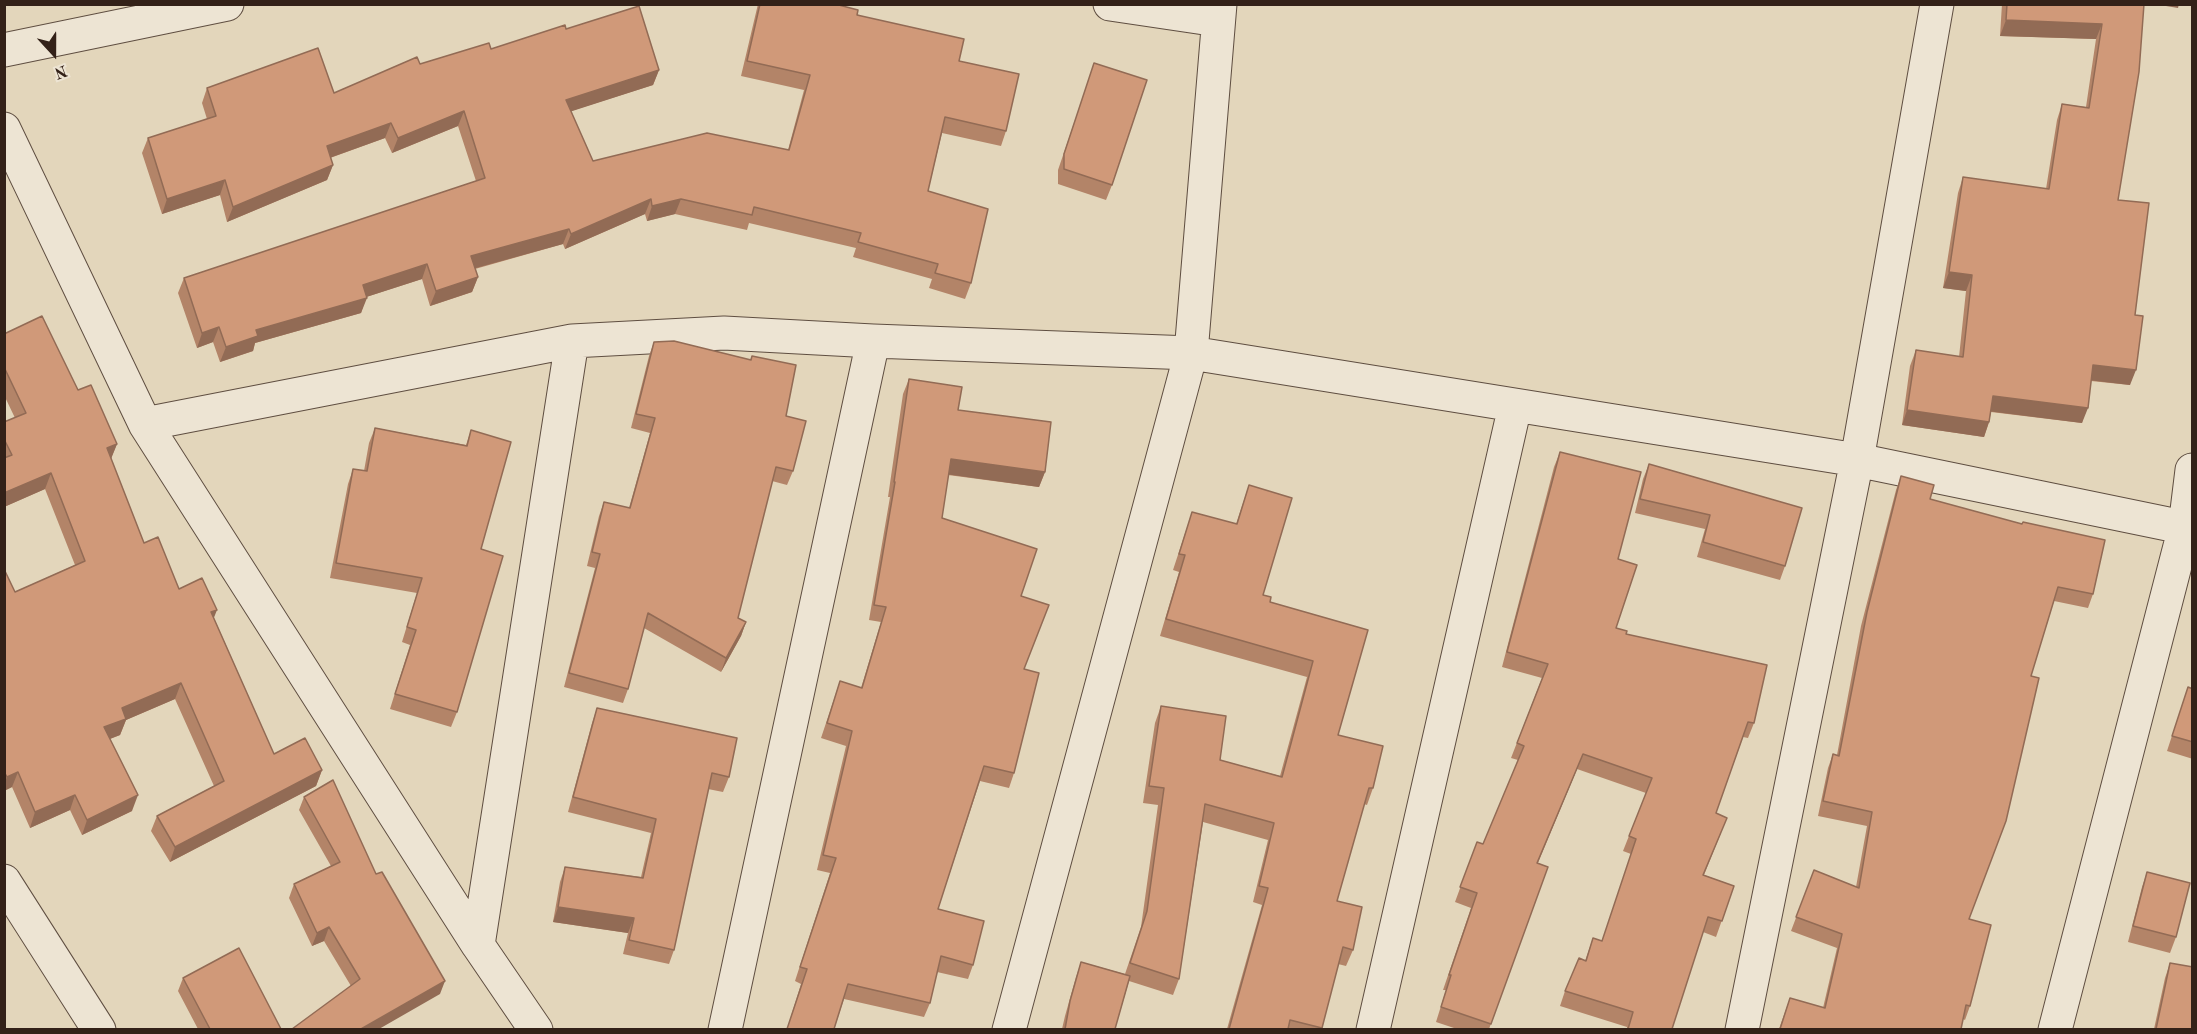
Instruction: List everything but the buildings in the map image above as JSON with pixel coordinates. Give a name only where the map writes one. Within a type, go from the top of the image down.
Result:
[{"type":"street","points":[[4,50],[227,4]]},
{"type":"street","points":[[1009,1029],[1191,353],[1219,12],[1110,4]]},
{"type":"street","points":[[1742,1029],[1857,460],[1937,4]]},
{"type":"street","points":[[4,129],[146,424],[478,945],[536,1029]]},
{"type":"street","points":[[146,424],[572,341],[724,333],[1191,353],[1857,460],[2189,528]]},
{"type":"street","points":[[478,945],[572,341]]},
{"type":"street","points":[[725,1029],[873,341]]},
{"type":"street","points":[[1372,1029],[1515,406]]},
{"type":"street","points":[[2055,1029],[2189,528],[2193,470]]},
{"type":"street","points":[[4,880],[99,1029]]}]
